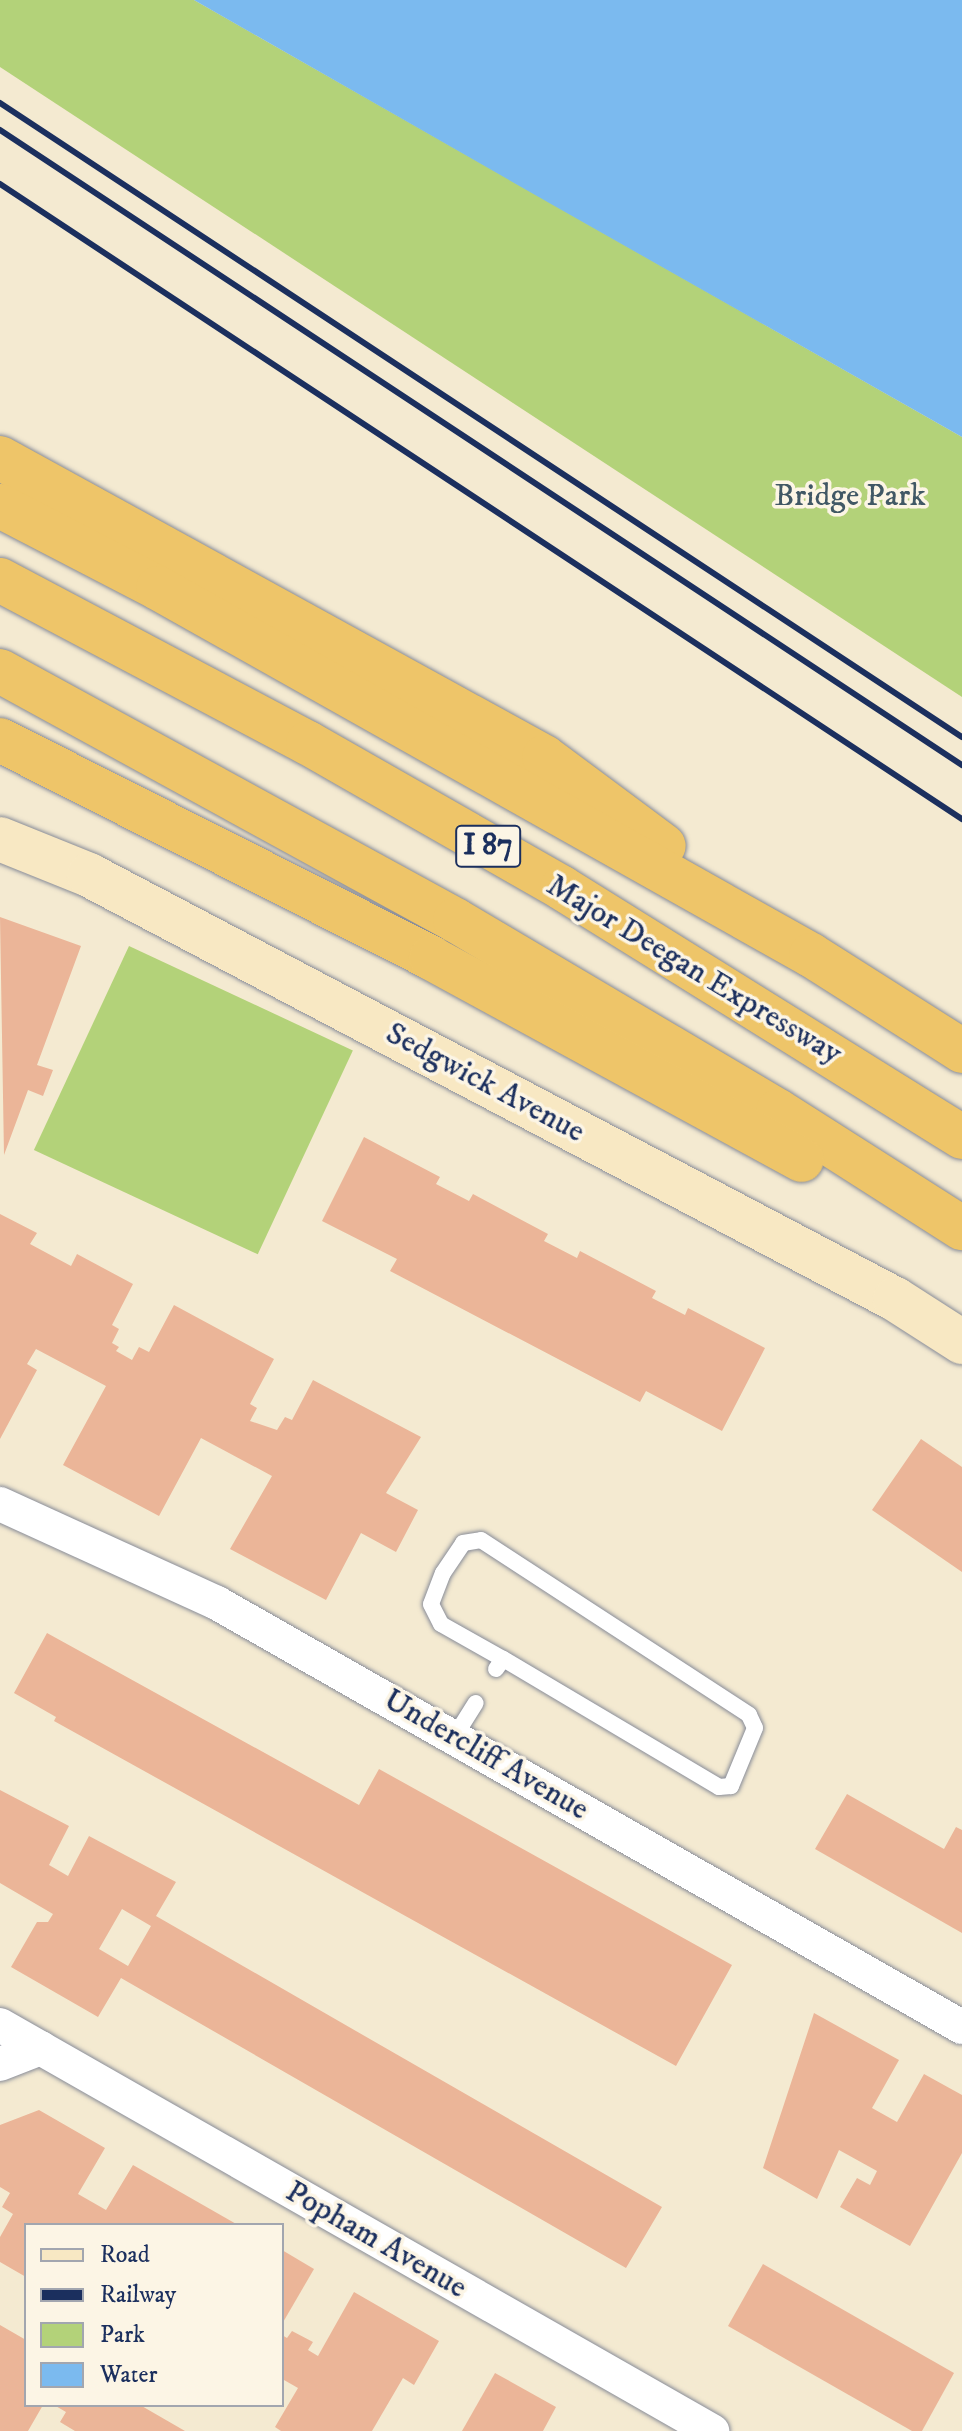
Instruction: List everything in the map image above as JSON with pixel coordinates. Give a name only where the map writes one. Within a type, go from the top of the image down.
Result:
[{"type":"highway","points":[[0,458],[544,757],[811,955]]},
{"type":"highway","name":"Major Deegan Expressway","points":[[0,506],[158,588],[811,955],[962,1051]]},
{"type":"highway","name":"Major Deegan Expressway","points":[[0,580],[266,720],[524,866],[962,1137]]},
{"type":"highway","points":[[0,671],[533,965],[962,1228]]},
{"type":"highway","points":[[0,740],[431,958],[962,1249]]},
{"type":"main road","name":"Sedgwick Avenue","points":[[0,839],[89,875],[895,1299],[962,1342]]},
{"type":"street","name":"Undercliff Avenue","points":[[0,1504],[217,1603],[962,2027]]},
{"type":"street","name":"Popham Avenue","points":[[0,2025],[671,2421],[712,2431]]},
{"type":"street","points":[[0,2064],[41,2048]]},
{"type":"lane","points":[[481,1540],[749,1715],[755,1728],[731,1786],[719,1787],[500,1664],[441,1624],[431,1604],[443,1573],[463,1543],[481,1540]]},
{"type":"lane","points":[[455,1736],[476,1703]]},
{"type":"green space","name":"Bridge Park","points":[[0,0],[194,0],[962,437],[962,697],[0,67]]},
{"type":"green space","points":[[129,946],[353,1050],[258,1254],[34,1150]]},
{"type":"water","points":[[194,0],[962,0],[962,437],[551,204]]},
{"type":"building","points":[[0,917],[81,946],[37,1065],[53,1070],[43,1096],[28,1090],[4,1155]]},
{"type":"building","points":[[364,1137],[440,1177],[436,1184],[469,1201],[473,1194],[548,1234],[544,1241],[577,1258],[580,1251],[656,1291],[652,1298],[685,1315],[688,1308],[765,1348],[722,1431],[646,1391],[640,1402],[390,1271],[397,1259],[322,1221]]},
{"type":"building","points":[[0,1214],[37,1233],[30,1244],[71,1266],[77,1254],[133,1284],[112,1325],[119,1329],[112,1343],[119,1347],[116,1351],[132,1360],[139,1347],[149,1352],[174,1305],[274,1359],[250,1404],[257,1408],[250,1421],[277,1430],[285,1417],[292,1420],[313,1380],[421,1437],[386,1493],[418,1510],[396,1552],[361,1533],[326,1600],[230,1549],[272,1476],[201,1438],[159,1516],[63,1465],[106,1386],[36,1349],[27,1364],[37,1370],[0,1439]]},
{"type":"building","points":[[921,1439],[962,1467],[962,1572],[872,1510]]},
{"type":"building","points":[[47,1633],[359,1805],[379,1769],[732,1965],[676,2066],[54,1721],[56,1717],[14,1693]]},
{"type":"building","points":[[0,1790],[69,1826],[49,1865],[68,1876],[89,1836],[176,1882],[156,1916],[662,2207],[626,2268],[121,1978],[98,2017],[11,1967],[37,1922],[48,1922],[53,1914],[0,1883]],"holes":[[[122,1909],[151,1926],[128,1966],[99,1949]]]},
{"type":"building","points":[[847,1794],[944,1849],[956,1827],[962,1830],[962,1933],[815,1849]]},
{"type":"building","points":[[814,2013],[899,2060],[872,2108],[897,2122],[924,2074],[962,2095],[962,2153],[910,2246],[840,2207],[857,2178],[870,2185],[877,2171],[839,2150],[817,2199],[763,2168]]},
{"type":"building","points":[[39,2110],[105,2148],[78,2194],[106,2210],[133,2165],[234,2223],[24,2223],[24,2276],[0,2262],[0,2237],[13,2214],[2,2207],[10,2193],[0,2187],[0,2125]]},
{"type":"building","points":[[284,2251],[314,2269],[284,2321]]},
{"type":"building","points":[[763,2264],[954,2373],[922,2431],[912,2431],[728,2326]]},
{"type":"building","points":[[354,2292],[439,2341],[414,2385],[403,2378],[372,2431],[281,2431],[275,2427],[298,2388],[284,2380],[284,2336],[287,2338],[292,2331],[313,2342],[308,2350],[318,2356]]},
{"type":"building","points":[[0,2325],[24,2339],[24,2407],[42,2407],[28,2431],[0,2431]]},
{"type":"building","points":[[495,2373],[556,2407],[543,2431],[462,2431]]},
{"type":"building","points":[[57,2407],[143,2407],[185,2431],[75,2431],[60,2422],[66,2412]]},
{"type":"railway","points":[[0,103],[962,737]]},
{"type":"railway","points":[[0,130],[962,765]]},
{"type":"railway","points":[[0,184],[962,819]]}]
